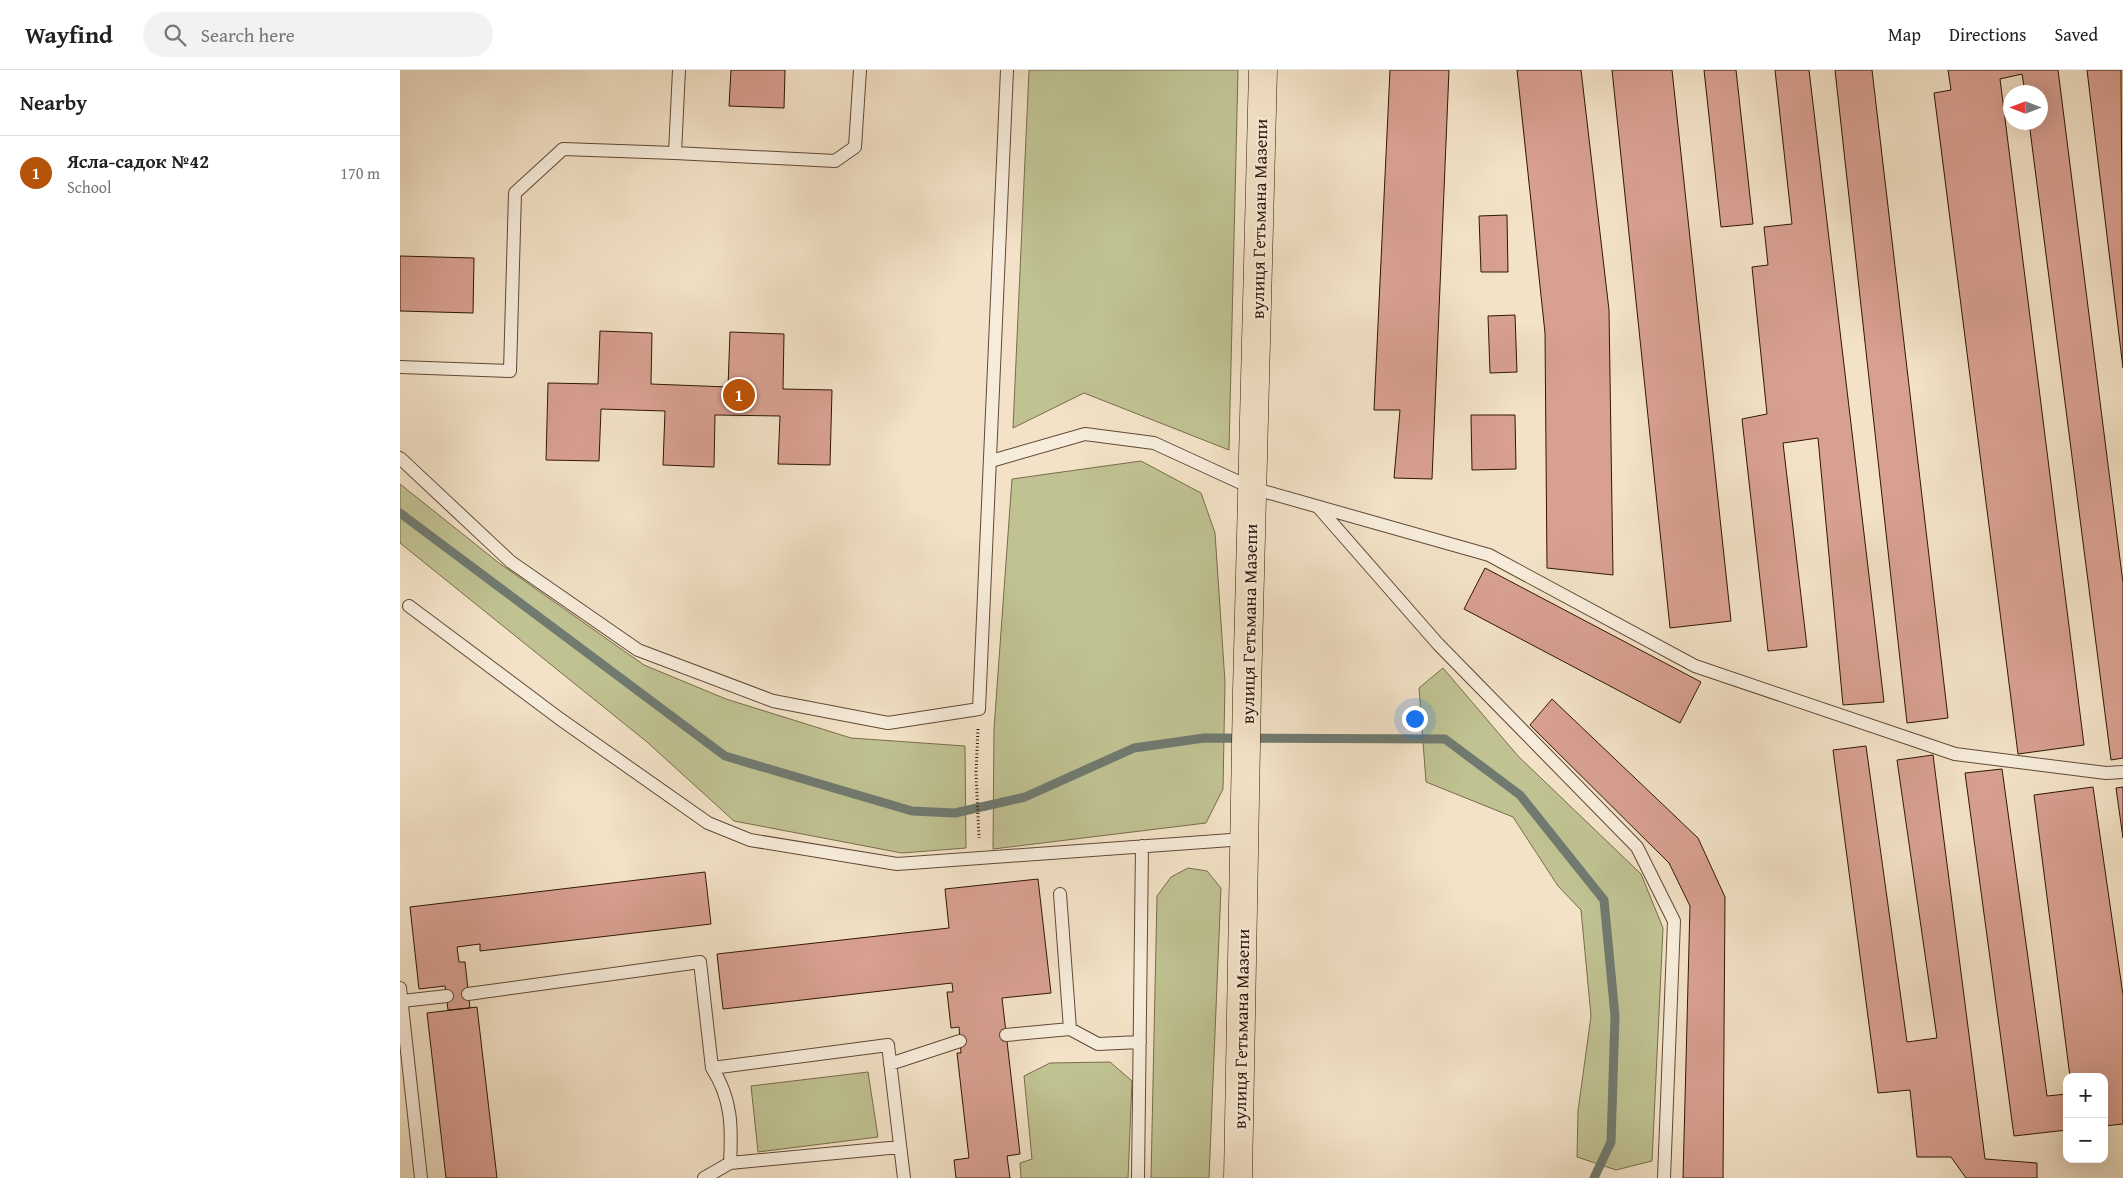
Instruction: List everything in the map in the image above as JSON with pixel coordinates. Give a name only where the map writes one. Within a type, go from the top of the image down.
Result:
[{"type":"highway","name":"вулиця Гетьмана Мазепи","points":[[1238,1178],[1247,691],[1263,70]]},
{"type":"lane","points":[[675,153],[679,70]]},
{"type":"lane","points":[[400,367],[510,371],[515,193],[563,149],[835,161],[855,147],[860,70]]},
{"type":"lane","points":[[400,458],[512,562],[638,650],[773,701],[888,723],[979,709],[1007,70]]},
{"type":"lane","points":[[991,460],[1085,434],[1154,443],[1252,488],[1488,556],[1695,666],[1955,754],[2106,773],[2123,772]]},
{"type":"lane","points":[[1319,508],[1438,644],[1637,847],[1674,921],[1664,1178]]},
{"type":"lane","points":[[409,606],[560,719],[708,824],[750,840],[897,864],[1245,839]]},
{"type":"lane","points":[[1138,1178],[1142,846]]},
{"type":"lane","points":[[1060,894],[1070,1029]]},
{"type":"lane","points":[[468,994],[700,962],[712,1068],[724,1087],[732,1129],[730,1163]]},
{"type":"lane","points":[[400,988],[421,1178]]},
{"type":"lane","points":[[402,1001],[447,996]]},
{"type":"lane","points":[[1006,1035],[1070,1029],[1098,1044],[1140,1042]]},
{"type":"lane","points":[[890,1064],[960,1041]]},
{"type":"lane","points":[[712,1068],[888,1045],[904,1178]]},
{"type":"lane","points":[[704,1178],[730,1163],[900,1147]]},
{"type":"path","points":[[979,709],[976,772],[979,837]]},
{"type":"green space","points":[[1029,70],[1238,70],[1229,450],[1084,393],[1013,428]]},
{"type":"green space","points":[[1141,461],[1201,493],[1215,533],[1225,682],[1223,789],[1206,823],[993,849],[994,729],[1012,479]]},
{"type":"green space","points":[[400,484],[499,563],[644,665],[726,699],[851,738],[965,746],[966,848],[902,853],[734,821],[647,742],[400,543]]},
{"type":"green space","points":[[1443,668],[1518,756],[1641,874],[1663,928],[1652,1161],[1616,1170],[1577,1157],[1578,1111],[1591,1016],[1581,910],[1558,886],[1513,817],[1426,782],[1419,688]]},
{"type":"green space","points":[[1188,868],[1207,871],[1221,888],[1209,1178],[1151,1178],[1157,896],[1171,877]]},
{"type":"green space","points":[[1110,1062],[1132,1081],[1128,1178],[1021,1178],[1020,1163],[1032,1159],[1024,1076],[1050,1063]]},
{"type":"green space","points":[[868,1072],[878,1137],[758,1152],[751,1086]]},
{"type":"building","points":[[731,70],[785,70],[784,108],[729,106]]},
{"type":"building","points":[[1390,70],[1449,70],[1432,479],[1394,478],[1400,410],[1374,410]]},
{"type":"building","points":[[1517,70],[1581,70],[1609,310],[1613,575],[1547,568],[1545,333]]},
{"type":"building","points":[[1612,70],[1672,70],[1731,621],[1670,628]]},
{"type":"building","points":[[1704,70],[1736,70],[1753,224],[1721,227]]},
{"type":"building","points":[[1775,70],[1809,70],[1884,702],[1843,705],[1818,438],[1783,443],[1807,647],[1768,651],[1742,419],[1767,414],[1752,267],[1768,265],[1764,227],[1792,224]]},
{"type":"building","points":[[1835,70],[1872,70],[1948,718],[1907,723]]},
{"type":"building","points":[[1948,70],[2058,70],[2123,583],[2123,758],[2111,760],[2030,130],[2048,130],[2048,85],[2024,85],[2022,74],[2000,79],[2003,103],[2003,130],[2006,130],[2084,745],[2018,754],[1934,93],[1951,90]]},
{"type":"building","points":[[2087,70],[2121,70],[2123,368]]},
{"type":"building","points":[[1507,215],[1508,272],[1481,272],[1479,216]]},
{"type":"building","points":[[400,256],[474,258],[473,313],[400,311]]},
{"type":"building","points":[[1515,315],[1517,372],[1490,373],[1488,316]]},
{"type":"building","points":[[600,331],[652,333],[651,384],[728,387],[730,332],[784,334],[783,389],[832,390],[830,465],[778,464],[780,416],[715,415],[714,467],[663,465],[665,411],[601,409],[599,461],[546,460],[548,383],[598,384]]},
{"type":"building","points":[[1471,415],[1515,415],[1516,469],[1472,470]]},
{"type":"building","points":[[1485,568],[1701,682],[1680,723],[1464,609]]},
{"type":"building","points":[[1552,699],[1698,838],[1725,897],[1723,1178],[1683,1178],[1690,906],[1669,863],[1530,725]]},
{"type":"building","points":[[1866,746],[1907,1042],[1937,1038],[1897,760],[1933,755],[1985,1159],[2037,1163],[2037,1178],[1966,1178],[1951,1157],[1917,1157],[1910,1090],[1878,1093],[1833,750]]},
{"type":"building","points":[[2002,769],[2047,1096],[2063,1094],[2063,1130],[2014,1136],[1965,773]]},
{"type":"building","points":[[2093,787],[2123,995],[2123,1124],[2108,1126],[2108,1073],[2069,1073],[2034,795]]},
{"type":"building","points":[[2123,787],[2123,838],[2116,788]]},
{"type":"building","points":[[705,872],[711,924],[480,951],[480,944],[457,947],[459,962],[465,962],[470,1008],[448,1010],[445,986],[419,989],[410,907]]},
{"type":"building","points":[[1038,879],[1051,993],[1002,998],[1020,1154],[1007,1156],[1010,1178],[956,1178],[954,1160],[969,1158],[957,1053],[961,1053],[959,1027],[951,1028],[947,992],[953,992],[952,983],[723,1009],[717,954],[949,928],[945,889]]},
{"type":"building","points":[[477,1007],[497,1178],[446,1178],[427,1013]]},
{"type":"waterway","points":[[400,513],[725,756],[912,811],[955,813],[1025,797],[1134,748],[1204,738],[1445,739],[1520,795],[1604,900],[1615,1016],[1611,1142],[1594,1178]]},
{"type":"place","name":"Ясла-садок №42","points":[[739,395]]}]
